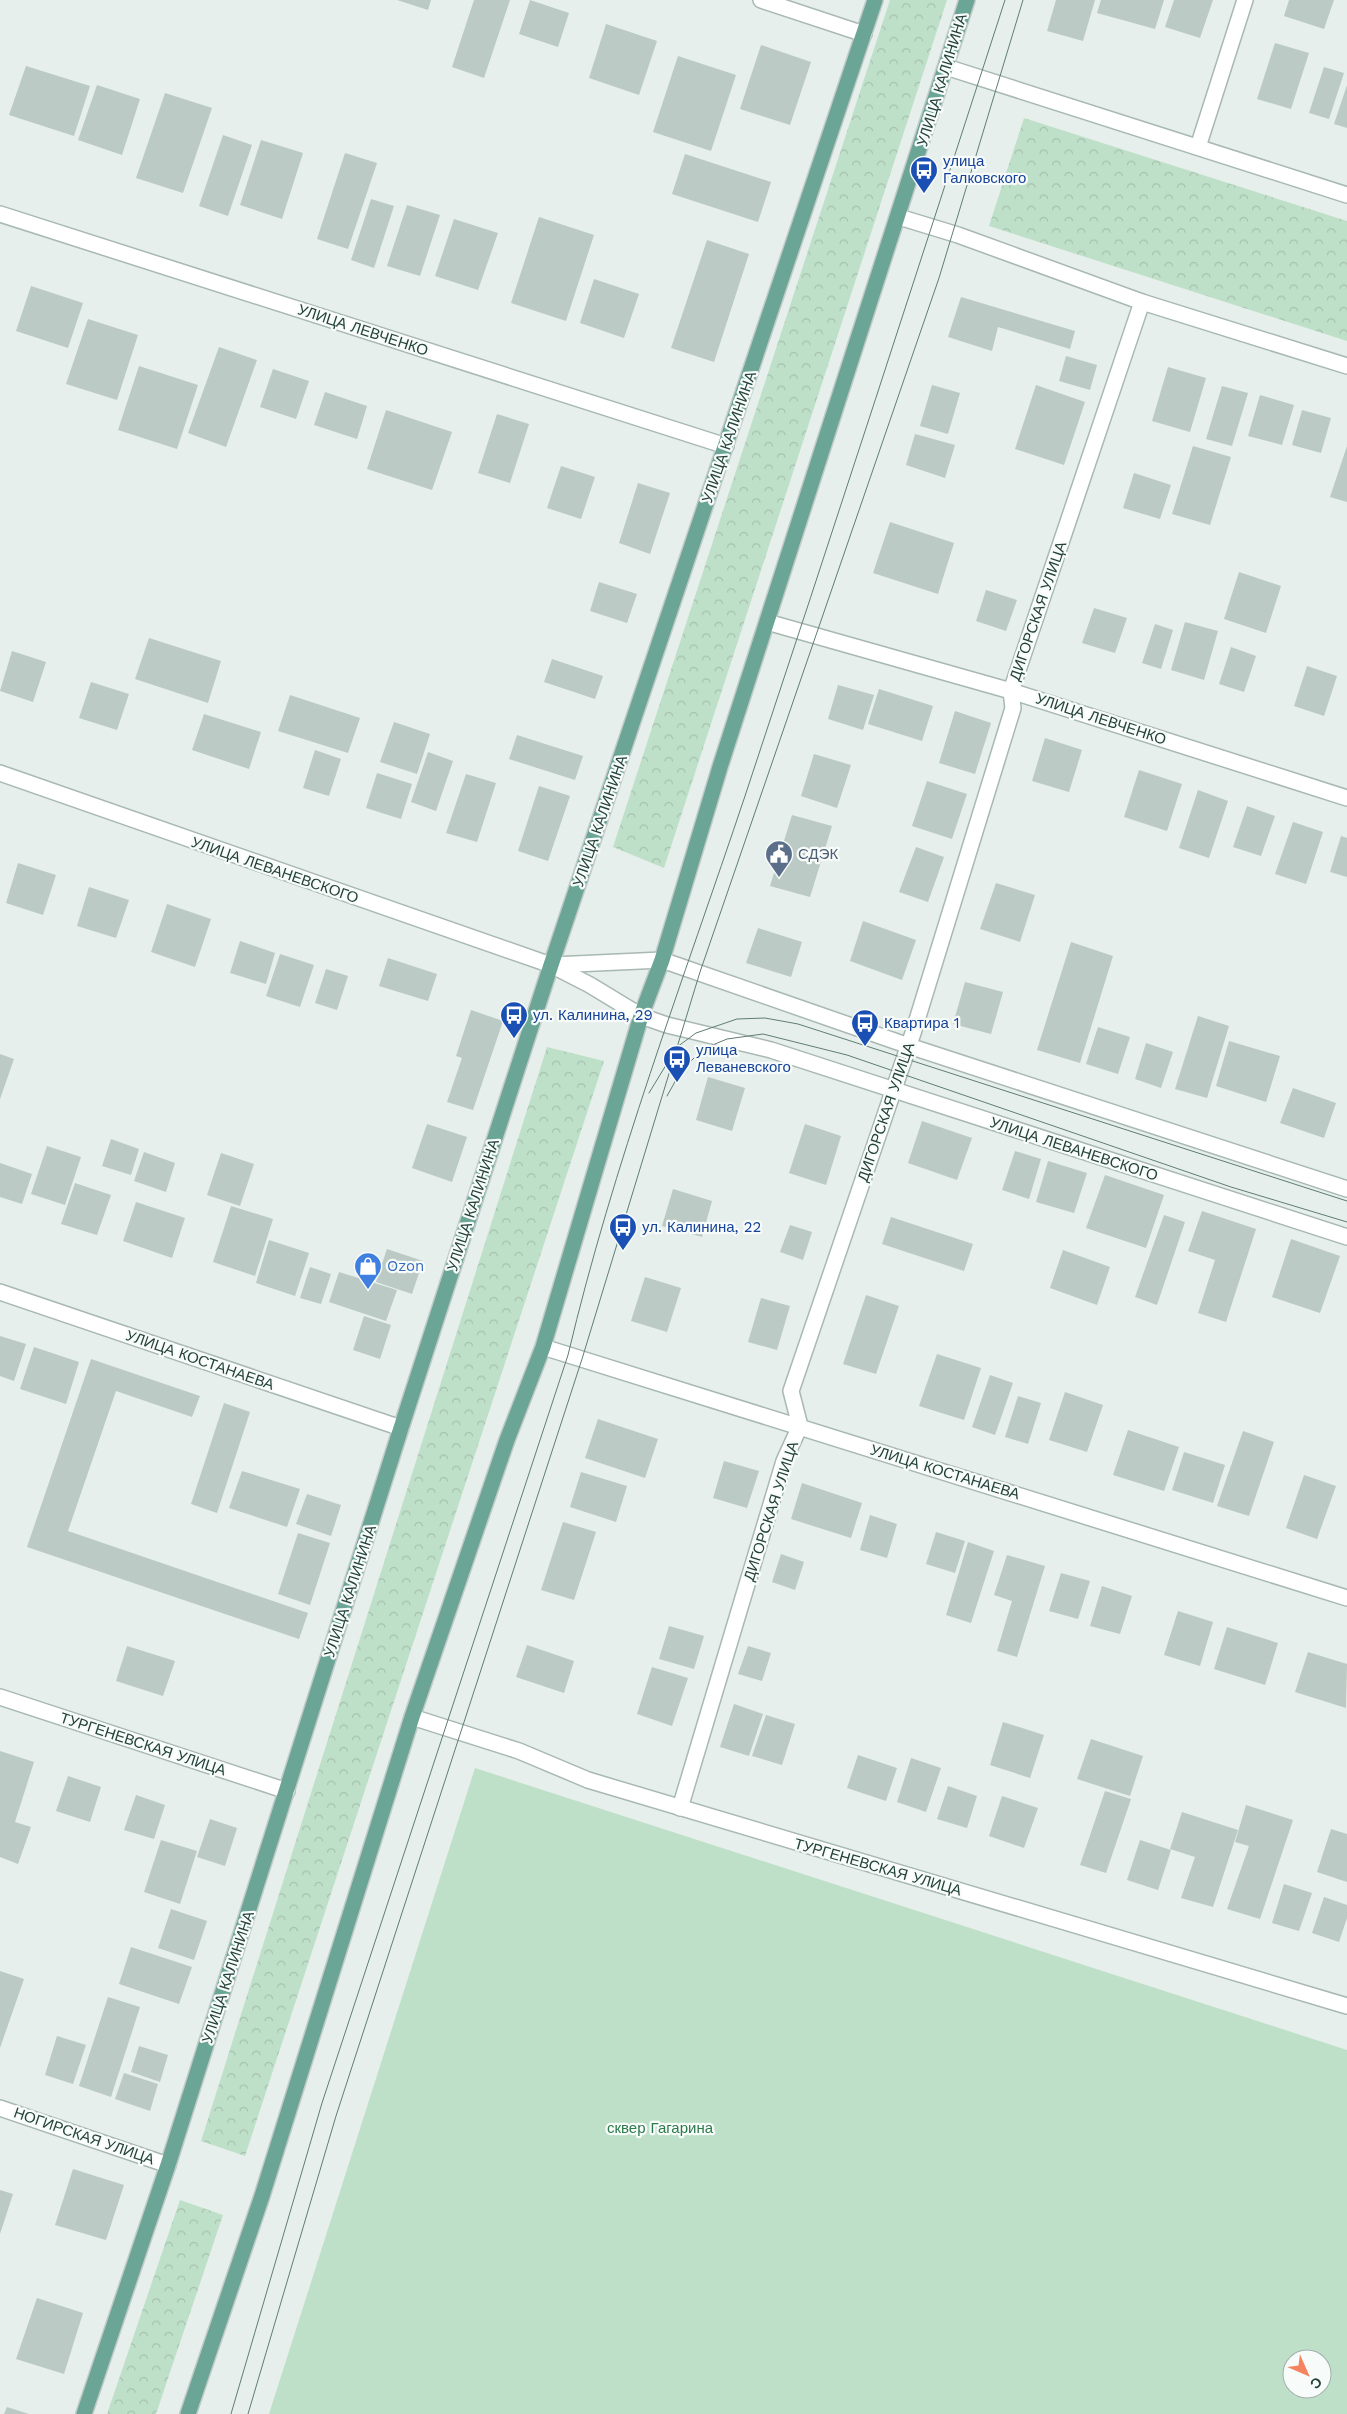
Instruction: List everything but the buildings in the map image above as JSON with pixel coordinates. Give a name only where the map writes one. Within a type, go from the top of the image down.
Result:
[{"type":"main road","name":"УЛИЦА КАЛИНИНА","points":[[84,2414],[168,2165],[401,1428],[551,965],[875,0]]},
{"type":"main road","name":"УЛИЦА КАЛИНИНА","points":[[188,2414],[262,2196],[412,1717],[504,1450],[543,1347],[641,1016],[662,960],[767,622],[899,217],[967,0]]},
{"type":"street","points":[[761,0],[864,34]]},
{"type":"street","points":[[1198,147],[1245,0]]},
{"type":"street","points":[[946,67],[1347,195]]},
{"type":"street","name":"УЛИЦА ЛЕВЧЕНКО","points":[[0,214],[726,446]]},
{"type":"street","points":[[899,217],[958,235],[1142,302],[1347,366]]},
{"type":"street","name":"ДИГОРСКАЯ УЛИЦА","points":[[680,1808],[784,1462],[800,1426],[791,1391],[909,1046],[1013,708],[1011,691],[1142,302]]},
{"type":"street","name":"УЛИЦА ЛЕВЧЕНКО","points":[[767,622],[1011,691],[1347,798]]},
{"type":"street","name":"УЛИЦА ЛЕВАНЕВСКОГО","points":[[0,773],[551,965],[590,985],[641,1016],[696,1033],[771,1050],[1347,1237]]},
{"type":"street","name":"УЛИЦА ЛЕВАНЕВСКОГО","points":[[551,965],[662,960],[909,1046],[1347,1189]]},
{"type":"street","name":"УЛИЦА КОСТАНАЕВА","points":[[0,1292],[401,1428]]},
{"type":"street","name":"УЛИЦА КОСТАНАЕВА","points":[[543,1347],[1347,1598]]},
{"type":"street","name":"ТУРГЕНЕВСКАЯ УЛИЦА","points":[[0,1697],[287,1791]]},
{"type":"street","name":"ТУРГЕНЕВСКАЯ УЛИЦА","points":[[412,1717],[519,1751],[588,1780],[1121,1937],[1347,2006]]},
{"type":"street","name":"НОГИРСКАЯ УЛИЦА","points":[[0,2108],[168,2165]]},
{"type":"green space","points":[[890,0],[947,0],[664,868],[613,847]]},
{"type":"green space","points":[[1024,118],[1347,221],[1347,341],[989,226]]},
{"type":"green space","points":[[547,1047],[604,1061],[245,2156],[201,2141]]},
{"type":"green space","name":"сквер Гагарина","points":[[475,1768],[1347,2050],[1347,2414],[269,2414]]},
{"type":"green space","points":[[180,2200],[223,2215],[156,2414],[107,2414]]},
{"type":"tram line","points":[[231,2414],[322,2103],[568,1355],[586,1284],[627,1143],[778,697],[1005,0]]},
{"type":"tram line","points":[[248,2414],[336,2116],[582,1359],[700,972],[939,278],[1023,0]]},
{"type":"tram line","points":[[649,1093],[677,1047],[696,1033],[737,1019],[765,1018],[798,1024],[1347,1201]]},
{"type":"tram line","points":[[667,1096],[681,1071],[703,1049],[727,1039],[763,1034],[847,1055],[1231,1187],[1347,1222]]},
{"type":"place","name":"улица Галковского","points":[[924,194]]},
{"type":"place","name":"СДЭК","points":[[779,878]]},
{"type":"place","name":"ул. Калинина, 29","points":[[514,1039]]},
{"type":"place","name":"Квартира 1","points":[[865,1047]]},
{"type":"place","name":"улица Леваневского","points":[[677,1083]]},
{"type":"place","name":"ул. Калинина, 22","points":[[623,1251]]},
{"type":"place","name":"Ozon","points":[[368,1290]]}]
